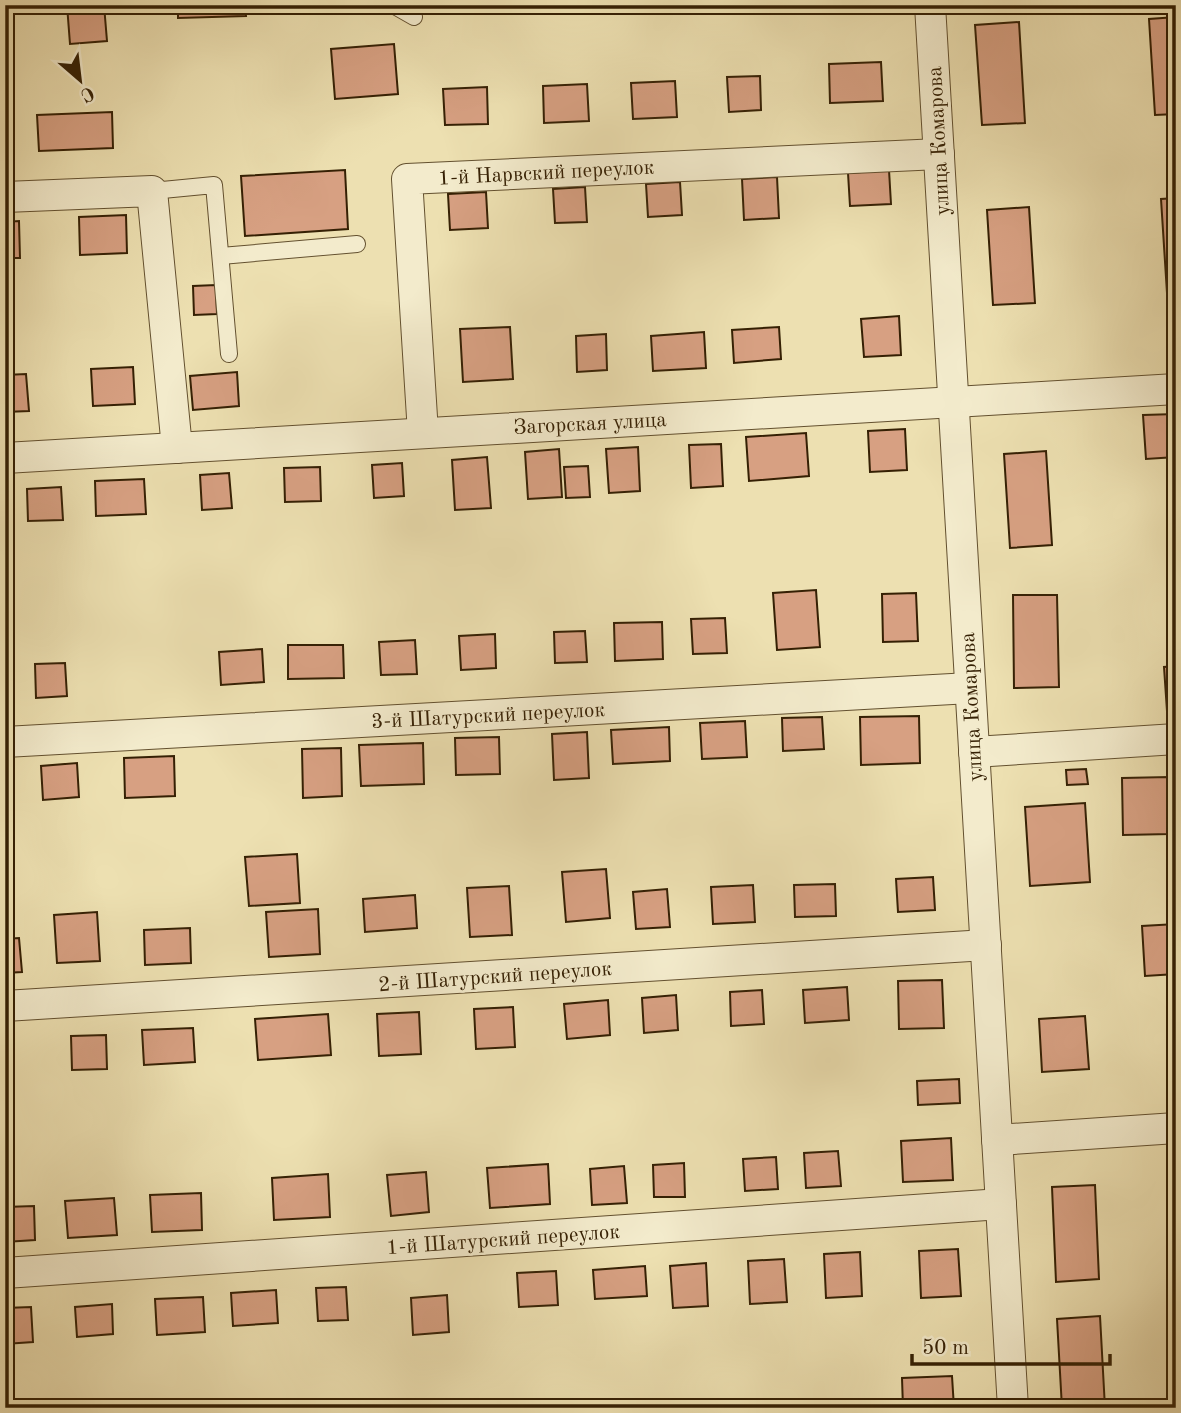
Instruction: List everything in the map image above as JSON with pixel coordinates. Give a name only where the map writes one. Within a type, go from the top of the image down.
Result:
[{"type":"street","name":"улица Комарова","points":[[930,5],[1013,1408]]},
{"type":"street","name":"1-й Нарвский переулок","points":[[423,433],[407,178],[939,154]]},
{"type":"street","points":[[5,197],[152,191],[177,448]]},
{"type":"street","name":"Загорская улица","points":[[5,458],[1176,389]]},
{"type":"street","name":"3-й Шатурский переулок","points":[[5,742],[970,688]]},
{"type":"street","points":[[974,752],[1176,739]]},
{"type":"street","name":"2-й Шатурский переулок","points":[[5,1006],[985,945]]},
{"type":"street","points":[[997,1140],[1176,1128]]},
{"type":"street","name":"1-й Шатурский переулок","points":[[5,1273],[1001,1204]]},
{"type":"lane","points":[[393,5],[414,17]]},
{"type":"lane","points":[[152,191],[214,185],[229,354]]},
{"type":"lane","points":[[221,256],[357,244]]},
{"type":"building","points":[[67,5],[104,5],[107,41],[70,44]]},
{"type":"building","points":[[178,5],[245,5],[246,16],[178,18]]},
{"type":"building","points":[[1176,17],[1176,114],[1155,115],[1149,19]]},
{"type":"building","points":[[1019,22],[1025,123],[982,125],[975,25]]},
{"type":"building","points":[[394,44],[398,94],[335,99],[331,49]]},
{"type":"building","points":[[881,62],[883,101],[830,103],[829,64]]},
{"type":"building","points":[[760,76],[761,110],[729,112],[727,77]]},
{"type":"building","points":[[675,81],[677,117],[633,119],[631,83]]},
{"type":"building","points":[[587,84],[589,121],[544,123],[543,86]]},
{"type":"building","points":[[487,87],[488,124],[445,125],[443,89]]},
{"type":"building","points":[[112,112],[113,148],[39,151],[37,115]]},
{"type":"building","points":[[12,119],[13,155],[5,155],[5,120]]},
{"type":"building","points":[[345,170],[348,229],[245,236],[241,176]]},
{"type":"building","points":[[889,170],[891,204],[850,206],[848,173]]},
{"type":"building","points":[[777,177],[779,218],[744,220],[742,179]]},
{"type":"building","points":[[680,182],[682,215],[648,217],[646,184]]},
{"type":"building","points":[[585,187],[587,222],[555,223],[553,189]]},
{"type":"building","points":[[486,192],[488,228],[450,230],[448,194]]},
{"type":"building","points":[[1176,198],[1176,292],[1167,293],[1161,199]]},
{"type":"building","points":[[1029,207],[1035,303],[993,305],[987,210]]},
{"type":"building","points":[[126,215],[127,253],[80,255],[79,217]]},
{"type":"building","points":[[19,221],[20,258],[5,258],[5,222]]},
{"type":"building","points":[[216,285],[217,314],[194,315],[193,286]]},
{"type":"building","points":[[899,316],[901,355],[864,357],[861,319]]},
{"type":"building","points":[[510,327],[513,379],[463,382],[460,329]]},
{"type":"building","points":[[779,327],[781,359],[734,363],[732,330]]},
{"type":"building","points":[[704,332],[706,368],[653,371],[651,336]]},
{"type":"building","points":[[606,334],[607,370],[577,372],[576,336]]},
{"type":"building","points":[[133,367],[135,404],[93,406],[91,369]]},
{"type":"building","points":[[237,372],[239,406],[193,410],[190,376]]},
{"type":"building","points":[[26,374],[29,411],[5,412],[5,375]]},
{"type":"building","points":[[1176,414],[1176,457],[1146,459],[1143,415]]},
{"type":"building","points":[[905,429],[907,470],[870,472],[868,431]]},
{"type":"building","points":[[806,433],[809,476],[749,481],[746,437]]},
{"type":"building","points":[[721,444],[723,486],[691,488],[689,445]]},
{"type":"building","points":[[638,447],[640,491],[609,493],[606,449]]},
{"type":"building","points":[[559,449],[562,497],[528,499],[525,452]]},
{"type":"building","points":[[1046,451],[1052,545],[1010,548],[1004,454]]},
{"type":"building","points":[[487,457],[491,508],[455,510],[452,460]]},
{"type":"building","points":[[402,463],[404,496],[374,498],[372,465]]},
{"type":"building","points":[[588,466],[590,497],[566,498],[564,467]]},
{"type":"building","points":[[320,467],[321,501],[285,502],[284,468]]},
{"type":"building","points":[[229,473],[232,508],[202,510],[200,475]]},
{"type":"building","points":[[144,479],[146,514],[96,516],[95,481]]},
{"type":"building","points":[[61,487],[63,520],[28,521],[27,489]]},
{"type":"building","points":[[816,590],[820,647],[777,650],[773,593]]},
{"type":"building","points":[[916,593],[918,641],[883,642],[882,594]]},
{"type":"building","points":[[1013,595],[1057,595],[1059,687],[1014,688]]},
{"type":"building","points":[[725,618],[727,653],[693,654],[691,619]]},
{"type":"building","points":[[662,622],[663,659],[615,661],[614,623]]},
{"type":"building","points":[[585,631],[587,662],[555,663],[554,632]]},
{"type":"building","points":[[495,634],[496,668],[461,670],[459,636]]},
{"type":"building","points":[[415,640],[417,674],[381,675],[379,642]]},
{"type":"building","points":[[288,645],[343,645],[344,678],[288,679]]},
{"type":"building","points":[[262,649],[264,682],[221,685],[219,652]]},
{"type":"building","points":[[65,663],[67,696],[36,698],[35,664]]},
{"type":"building","points":[[1176,666],[1176,711],[1167,711],[1164,667]]},
{"type":"building","points":[[919,716],[920,763],[861,765],[860,717]]},
{"type":"building","points":[[822,717],[824,749],[783,751],[782,718]]},
{"type":"building","points":[[745,721],[747,757],[702,759],[700,723]]},
{"type":"building","points":[[669,727],[670,761],[613,764],[611,730]]},
{"type":"building","points":[[587,732],[589,778],[554,780],[552,734]]},
{"type":"building","points":[[499,737],[500,774],[456,775],[455,738]]},
{"type":"building","points":[[423,743],[424,784],[361,786],[359,745]]},
{"type":"building","points":[[341,748],[342,796],[303,798],[302,749]]},
{"type":"building","points":[[174,756],[175,796],[125,798],[124,758]]},
{"type":"building","points":[[77,763],[79,797],[43,800],[41,766]]},
{"type":"building","points":[[1086,769],[1088,784],[1067,785],[1066,770]]},
{"type":"building","points":[[1169,777],[1170,834],[1123,835],[1122,778]]},
{"type":"building","points":[[1085,803],[1090,882],[1030,886],[1025,807]]},
{"type":"building","points":[[297,854],[300,903],[249,906],[245,857]]},
{"type":"building","points":[[606,869],[610,918],[566,922],[562,872]]},
{"type":"building","points":[[933,877],[935,910],[898,912],[896,879]]},
{"type":"building","points":[[835,884],[836,916],[795,917],[794,885]]},
{"type":"building","points":[[753,885],[755,922],[713,924],[711,887]]},
{"type":"building","points":[[509,886],[512,935],[470,937],[467,888]]},
{"type":"building","points":[[667,889],[670,927],[636,929],[633,892]]},
{"type":"building","points":[[415,895],[417,928],[365,932],[363,899]]},
{"type":"building","points":[[318,909],[320,954],[269,957],[266,912]]},
{"type":"building","points":[[97,912],[100,961],[57,963],[54,915]]},
{"type":"building","points":[[1176,924],[1176,974],[1145,976],[1142,926]]},
{"type":"building","points":[[190,928],[191,963],[145,965],[144,930]]},
{"type":"building","points":[[19,938],[22,972],[5,973],[5,939]]},
{"type":"building","points":[[942,980],[944,1028],[899,1029],[898,981]]},
{"type":"building","points":[[847,987],[849,1020],[805,1023],[803,990]]},
{"type":"building","points":[[762,990],[764,1024],[731,1026],[730,992]]},
{"type":"building","points":[[676,995],[678,1030],[644,1033],[642,998]]},
{"type":"building","points":[[608,1000],[610,1035],[567,1039],[564,1004]]},
{"type":"building","points":[[513,1007],[515,1047],[476,1049],[474,1009]]},
{"type":"building","points":[[419,1012],[421,1054],[379,1056],[377,1014]]},
{"type":"building","points":[[328,1014],[331,1055],[258,1060],[255,1019]]},
{"type":"building","points":[[1085,1016],[1089,1069],[1042,1072],[1039,1019]]},
{"type":"building","points":[[193,1028],[195,1062],[144,1065],[142,1030]]},
{"type":"building","points":[[106,1035],[107,1069],[72,1070],[71,1036]]},
{"type":"building","points":[[5,1041],[9,1041],[10,1074],[5,1074]]},
{"type":"building","points":[[959,1079],[960,1103],[918,1105],[917,1081]]},
{"type":"building","points":[[951,1138],[953,1180],[903,1182],[901,1141]]},
{"type":"building","points":[[838,1151],[841,1186],[806,1188],[804,1153]]},
{"type":"building","points":[[776,1157],[778,1189],[745,1191],[743,1159]]},
{"type":"building","points":[[684,1163],[685,1197],[654,1197],[653,1165]]},
{"type":"building","points":[[548,1164],[550,1204],[490,1208],[487,1168]]},
{"type":"building","points":[[624,1166],[627,1203],[592,1205],[590,1169]]},
{"type":"building","points":[[426,1172],[429,1212],[391,1216],[387,1175]]},
{"type":"building","points":[[328,1174],[330,1217],[274,1220],[272,1178]]},
{"type":"building","points":[[1095,1185],[1099,1279],[1056,1282],[1052,1187]]},
{"type":"building","points":[[201,1193],[202,1230],[152,1232],[150,1195]]},
{"type":"building","points":[[114,1198],[117,1235],[68,1238],[65,1201]]},
{"type":"building","points":[[34,1206],[35,1240],[5,1242],[5,1207]]},
{"type":"building","points":[[958,1249],[961,1296],[921,1298],[919,1251]]},
{"type":"building","points":[[860,1252],[862,1296],[826,1298],[824,1254]]},
{"type":"building","points":[[784,1259],[787,1302],[750,1304],[748,1261]]},
{"type":"building","points":[[706,1263],[708,1306],[673,1308],[670,1266]]},
{"type":"building","points":[[645,1266],[647,1296],[595,1299],[593,1270]]},
{"type":"building","points":[[556,1271],[558,1305],[519,1307],[517,1273]]},
{"type":"building","points":[[346,1287],[348,1320],[318,1321],[316,1288]]},
{"type":"building","points":[[276,1290],[278,1323],[233,1326],[231,1293]]},
{"type":"building","points":[[447,1295],[449,1332],[413,1335],[411,1298]]},
{"type":"building","points":[[203,1297],[205,1332],[157,1335],[155,1299]]},
{"type":"building","points":[[112,1304],[113,1334],[77,1337],[75,1307]]},
{"type":"building","points":[[31,1307],[33,1342],[5,1344],[5,1308]]},
{"type":"building","points":[[1100,1316],[1105,1408],[1062,1408],[1057,1319]]},
{"type":"building","points":[[952,1376],[954,1408],[903,1408],[902,1378]]}]
